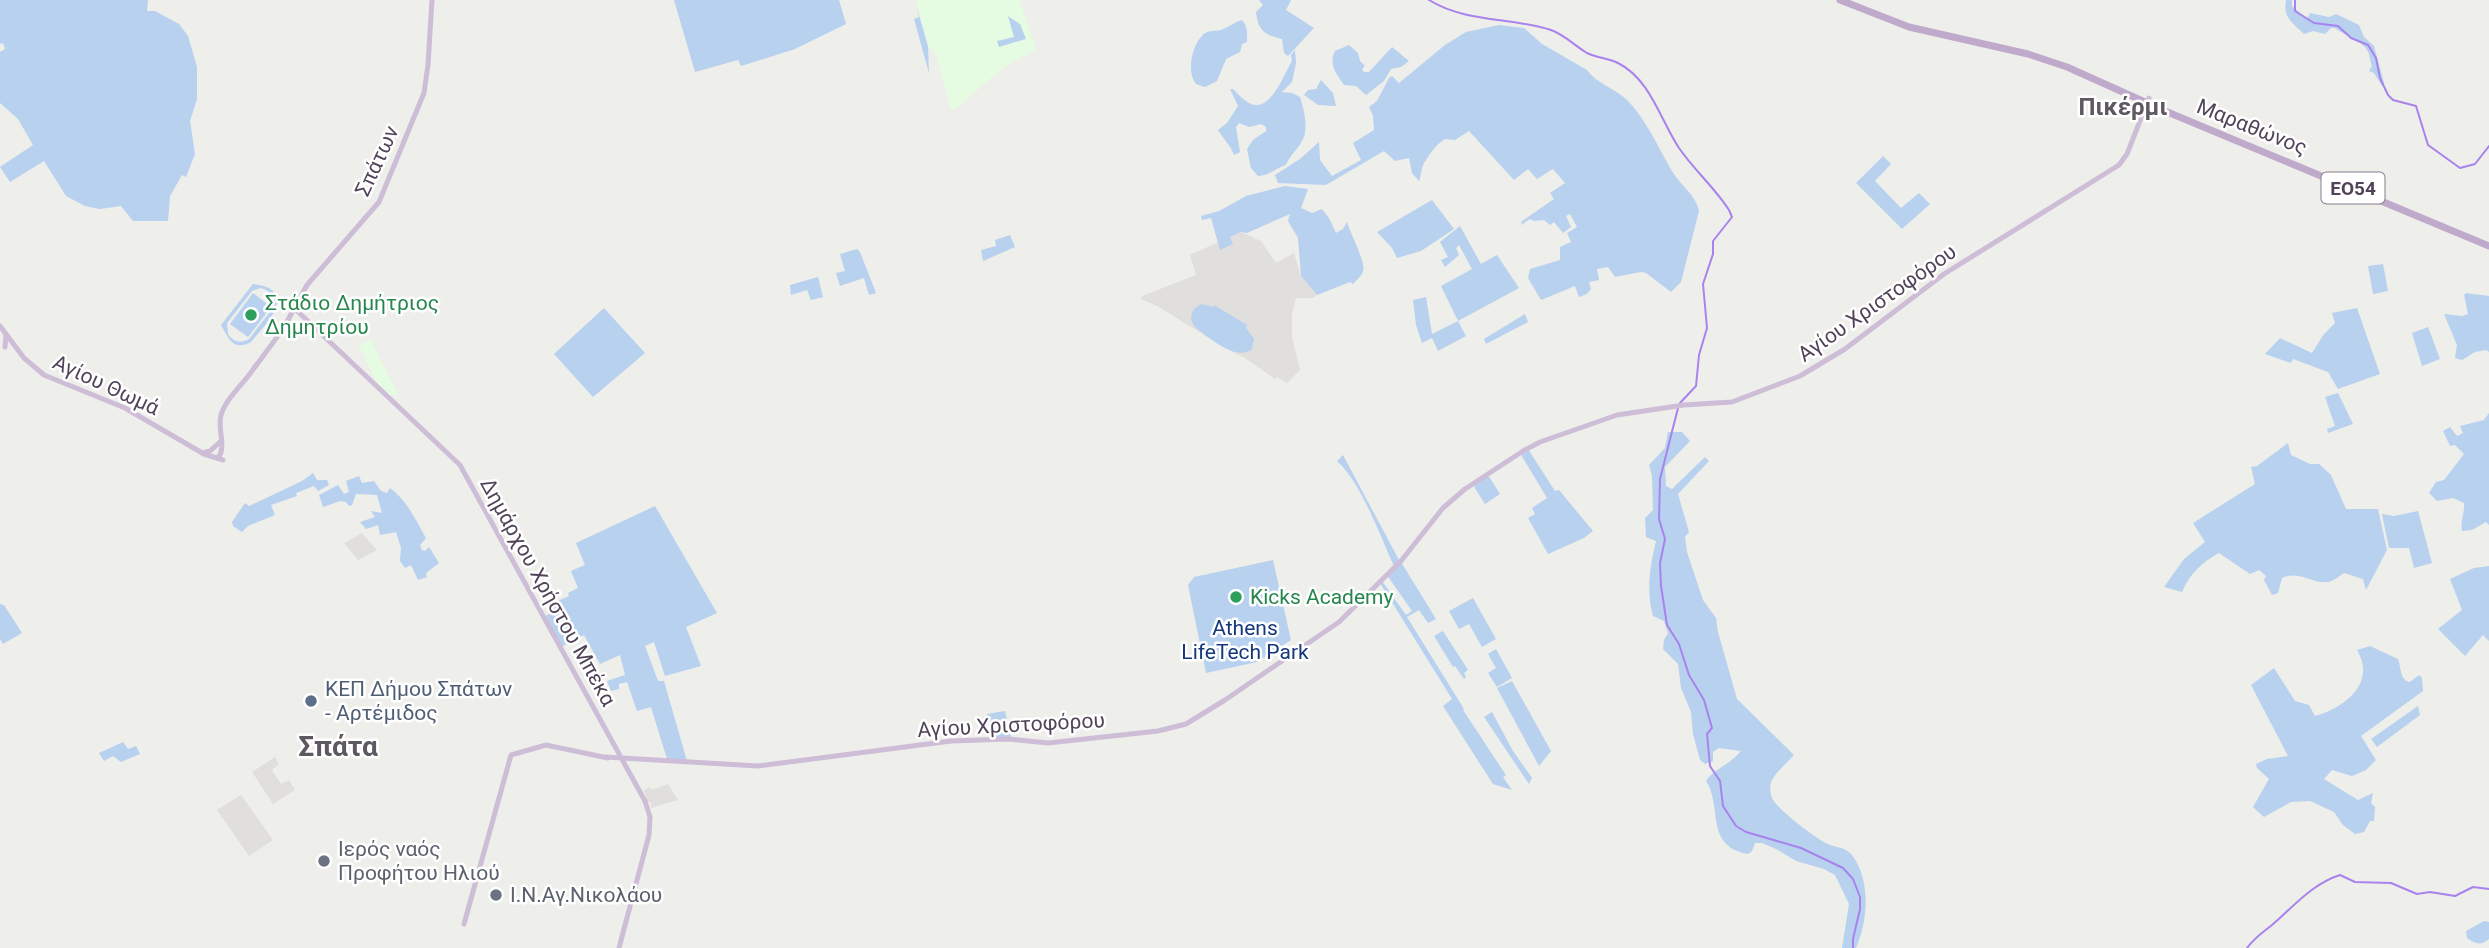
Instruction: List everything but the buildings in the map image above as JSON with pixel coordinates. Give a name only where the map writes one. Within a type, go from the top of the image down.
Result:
[{"type":"main road","name":"Σπάτων","points":[[218,450],[224,408],[274,342],[307,285],[367,217],[382,194],[424,93],[432,0]]},
{"type":"main road","name":"Μαραθώνος","points":[[1840,0],[1916,29],[2047,60],[2489,245]]},
{"type":"main road","name":"Μαραθώνος","points":[[1848,0],[1910,24],[2048,57],[2148,101]]},
{"type":"main road","name":"Αγίου Χριστοφόρου","points":[[464,923],[510,757],[515,752],[542,745],[619,758],[758,766],[951,741],[1009,739],[1048,743],[1176,728],[1200,717],[1339,622],[1401,561],[1443,508],[1465,489],[1523,451],[1540,442],[1617,415],[1684,405],[1725,404],[1800,376],[1845,349],[1930,284],[2119,165],[2127,154],[2148,101]]},
{"type":"main road","name":"Δημάρχου Χρήστου Μπέκα","points":[[293,309],[458,466],[619,758]]},
{"type":"main road","name":"Δημάρχου Χρήστου Μπέκα","points":[[293,309],[460,464],[645,808],[647,823],[617,948]]},
{"type":"main road","name":"Αγίου Θωμά","points":[[0,326],[24,358],[41,373],[125,408],[202,453],[218,450]]},
{"type":"main road","points":[[5,346],[6,335]]},
{"type":"main road","points":[[605,755],[611,746]]},
{"type":"shaded area","points":[[916,0],[1019,0],[1036,49],[1001,69],[953,110],[936,54],[928,46]]},
{"type":"shaded area","points":[[1241,232],[1261,241],[1276,263],[1294,253],[1301,276],[1317,295],[1313,298],[1296,298],[1292,314],[1292,337],[1300,370],[1287,383],[1277,377],[1275,379],[1245,358],[1141,299],[1142,296],[1196,275],[1190,255]]},
{"type":"shaded area","points":[[371,340],[398,395],[389,395],[376,382],[359,345]]},
{"type":"shaded area","points":[[362,533],[377,550],[358,560],[344,543]]},
{"type":"shaded area","points":[[275,757],[279,764],[272,770],[281,784],[289,780],[295,790],[273,804],[252,772]]},
{"type":"shaded area","points":[[668,784],[678,800],[651,808],[644,790]]},
{"type":"shaded area","points":[[241,795],[273,840],[249,856],[217,810]]},
{"type":"green space","points":[[0,0],[148,0],[147,11],[155,11],[179,24],[188,36],[197,67],[197,99],[190,121],[195,154],[186,177],[182,175],[170,196],[168,221],[133,221],[121,206],[100,209],[85,206],[66,196],[44,161],[10,182],[0,167],[33,145],[18,119],[0,103],[0,52],[5,49],[3,43],[0,44]]},
{"type":"green space","points":[[674,0],[839,0],[846,24],[795,49],[741,66],[738,60],[695,72]]},
{"type":"green space","points":[[1259,0],[1291,0],[1286,10],[1314,28],[1288,56],[1284,53],[1282,39],[1267,34],[1261,28],[1256,12],[1263,5]]},
{"type":"green space","points":[[2286,0],[2292,0],[2292,6],[2307,19],[2310,13],[2329,17],[2336,14],[2359,25],[2364,37],[2374,46],[2384,83],[2382,86],[2374,73],[2369,71],[2372,66],[2367,49],[2335,28],[2325,34],[2313,31],[2304,34],[2287,16]]},
{"type":"green space","points":[[916,5],[928,46],[929,73],[914,19],[919,17]]},
{"type":"green space","points":[[1008,16],[1020,24],[1026,39],[999,47],[997,41],[1014,37]]},
{"type":"green space","points":[[1242,20],[1246,27],[1247,42],[1242,44],[1240,52],[1226,59],[1217,81],[1205,87],[1196,84],[1191,61],[1203,34],[1221,30]]},
{"type":"green space","points":[[1499,25],[1524,28],[1542,44],[1587,70],[1626,99],[1646,124],[1675,176],[1695,200],[1699,211],[1681,282],[1671,292],[1646,273],[1615,277],[1608,267],[1597,269],[1599,280],[1589,282],[1591,289],[1587,294],[1579,297],[1575,286],[1541,300],[1528,278],[1530,269],[1560,260],[1560,247],[1571,242],[1567,233],[1577,227],[1570,214],[1566,216],[1571,227],[1563,233],[1554,222],[1550,225],[1544,220],[1530,219],[1521,225],[1522,221],[1554,199],[1550,193],[1565,183],[1553,169],[1537,179],[1528,169],[1514,180],[1469,131],[1455,140],[1445,139],[1430,153],[1419,181],[1412,173],[1409,158],[1395,161],[1384,151],[1326,185],[1278,183],[1275,175],[1300,159],[1319,142],[1320,160],[1332,176],[1361,160],[1353,143],[1374,130],[1369,107],[1377,101],[1389,78],[1392,76],[1399,83],[1445,45],[1466,32]]},
{"type":"green space","points":[[1349,45],[1358,53],[1365,66],[1362,69],[1364,72],[1369,72],[1392,47],[1409,61],[1401,67],[1391,69],[1384,81],[1366,95],[1356,86],[1344,85],[1334,69],[1332,61],[1335,51]]},
{"type":"green space","points":[[1295,50],[1296,63],[1292,82],[1282,92],[1300,97],[1305,119],[1304,136],[1286,165],[1258,176],[1251,168],[1247,149],[1253,140],[1266,131],[1266,127],[1261,124],[1249,127],[1239,123],[1236,127],[1240,152],[1234,155],[1218,130],[1227,123],[1238,106],[1230,89],[1251,104],[1265,102],[1281,82]]},
{"type":"green space","points":[[1321,80],[1333,93],[1336,106],[1318,105],[1304,95],[1308,90],[1316,89]]},
{"type":"green space","points":[[1883,156],[1891,164],[1875,181],[1901,208],[1919,193],[1930,204],[1902,229],[1856,183]]},
{"type":"green space","points":[[1285,186],[1308,189],[1301,208],[1312,213],[1322,209],[1336,233],[1343,229],[1347,222],[1363,267],[1361,275],[1353,284],[1350,282],[1317,295],[1301,276],[1298,238],[1288,221],[1290,214],[1247,233],[1241,232],[1230,237],[1233,244],[1220,250],[1211,218],[1202,220],[1201,216],[1219,211],[1246,196]]},
{"type":"green space","points":[[1432,200],[1454,229],[1421,251],[1397,258],[1392,248],[1377,232]]},
{"type":"green space","points":[[1460,226],[1481,264],[1497,255],[1519,288],[1458,321],[1441,286],[1472,269],[1459,245],[1456,248],[1459,255],[1445,267],[1441,260],[1448,257],[1440,242]]},
{"type":"green space","points":[[1010,235],[1015,247],[983,261],[981,250],[996,246],[995,240]]},
{"type":"green space","points":[[857,249],[876,293],[869,295],[864,278],[840,286],[836,273],[845,271],[840,254]]},
{"type":"green space","points":[[2383,264],[2388,291],[2373,294],[2368,266]]},
{"type":"green space","points":[[818,277],[823,297],[811,300],[807,290],[791,295],[790,285]]},
{"type":"green space","points":[[253,284],[267,287],[275,294],[276,308],[251,342],[245,345],[235,344],[221,325]],"holes":[[[264,289],[273,297],[274,307],[249,339],[240,342],[230,337],[227,323],[252,291]]]},
{"type":"green space","name":"Στάδιο Δημήτριος Δημητρίου","points":[[253,293],[271,307],[248,337],[230,324]]},
{"type":"green space","points":[[2464,295],[2489,296],[2489,352],[2475,352],[2462,360],[2455,358],[2457,345],[2444,314],[2468,314]]},
{"type":"green space","points":[[1426,297],[1432,334],[1458,321],[1466,336],[1438,351],[1432,338],[1422,343],[1416,325],[1413,300]]},
{"type":"green space","points":[[1202,304],[1214,305],[1247,325],[1246,328],[1254,339],[1252,349],[1245,352],[1230,350],[1195,327],[1192,314],[1195,308]]},
{"type":"green space","points":[[604,308],[645,353],[593,397],[554,354]]},
{"type":"green space","points":[[2357,308],[2380,374],[2338,389],[2328,372],[2293,359],[2291,363],[2265,354],[2280,338],[2312,353],[2335,323],[2332,313]]},
{"type":"green space","points":[[1525,314],[1528,322],[1486,344],[1484,339]]},
{"type":"green space","points":[[2428,327],[2440,359],[2422,366],[2412,333]]},
{"type":"green space","points":[[2338,393],[2353,424],[2328,433],[2327,429],[2335,426],[2325,397]]},
{"type":"green space","points":[[2489,413],[2489,525],[2486,522],[2472,530],[2462,531],[2464,503],[2453,498],[2437,501],[2429,493],[2436,482],[2444,480],[2464,454],[2455,445],[2450,446],[2443,431],[2450,427],[2457,436],[2463,433],[2460,426],[2484,420]]},
{"type":"green space","points":[[1668,432],[1682,432],[1690,441],[1665,467],[1666,486],[1672,489],[1705,457],[1709,461],[1678,494],[1689,532],[1685,537],[1687,552],[1703,600],[1716,618],[1737,699],[1794,755],[1772,780],[1772,798],[1783,811],[1815,837],[1850,852],[1858,865],[1866,901],[1863,926],[1856,948],[1842,948],[1849,904],[1835,875],[1796,861],[1762,843],[1755,843],[1748,854],[1734,850],[1725,843],[1720,834],[1714,802],[1706,781],[1741,751],[1719,748],[1713,752],[1713,761],[1705,764],[1700,760],[1691,712],[1681,688],[1678,664],[1663,649],[1668,633],[1664,621],[1653,616],[1651,607],[1650,579],[1656,541],[1646,537],[1645,518],[1653,510],[1649,465],[1665,448]]},
{"type":"green space","points":[[2288,443],[2291,455],[2310,464],[2319,464],[2331,475],[2346,509],[2378,509],[2387,550],[2366,590],[2363,579],[2344,573],[2328,582],[2288,576],[2282,578],[2278,593],[2272,595],[2264,580],[2266,576],[2259,570],[2250,574],[2219,553],[2197,570],[2182,592],[2164,587],[2184,559],[2205,542],[2193,523],[2255,484],[2251,467],[2257,466]]},
{"type":"green space","points":[[1528,449],[1555,491],[1559,490],[1593,531],[1584,538],[1548,554],[1528,518],[1535,514],[1532,508],[1547,498],[1520,453]]},
{"type":"green space","points":[[1343,455],[1399,560],[1394,566],[1362,496],[1337,461]]},
{"type":"green space","points":[[313,473],[317,480],[327,480],[329,485],[318,491],[314,486],[296,493],[297,496],[271,505],[275,515],[248,526],[242,532],[233,526],[232,522],[245,503],[249,506]]},
{"type":"green space","points":[[1488,475],[1500,494],[1485,504],[1473,485]]},
{"type":"green space","points":[[359,476],[362,483],[374,481],[381,491],[387,493],[390,488],[411,511],[426,538],[420,545],[422,550],[425,551],[429,547],[439,563],[426,573],[427,577],[418,580],[411,565],[405,568],[400,561],[401,548],[396,532],[380,535],[378,525],[366,529],[360,522],[375,517],[371,511],[382,513],[377,495],[356,494],[352,505],[340,501],[323,507],[319,495],[338,485],[344,494],[349,492],[346,481]]},
{"type":"green space","points":[[655,506],[717,613],[686,627],[701,666],[665,676],[654,642],[645,646],[658,681],[664,681],[687,761],[667,759],[651,707],[637,711],[627,682],[619,684],[619,689],[611,691],[607,681],[625,675],[620,655],[600,664],[584,635],[561,647],[546,616],[550,613],[547,606],[569,596],[568,593],[578,588],[571,571],[585,565],[576,543]]},
{"type":"green space","points":[[2418,511],[2432,563],[2414,568],[2409,548],[2389,548],[2382,514],[2394,516]]},
{"type":"green space","name":"Athens LifeTech Park","points":[[1273,560],[1291,640],[1257,662],[1206,673],[1188,585],[1194,577]]},
{"type":"green space","points":[[1401,562],[1436,619],[1428,623],[1419,610],[1407,617],[1506,775],[1503,777],[1512,790],[1493,784],[1443,706],[1452,699],[1380,583],[1382,581],[1406,615],[1412,611],[1387,575]]},
{"type":"green space","points":[[2489,566],[2489,641],[2483,635],[2465,656],[2438,629],[2462,610],[2450,579],[2474,568]]},
{"type":"green space","points":[[1473,598],[1496,639],[1482,647],[1469,624],[1459,629],[1449,611]]},
{"type":"green space","points":[[0,604],[4,605],[22,633],[3,644],[0,639]]},
{"type":"green space","points":[[1443,631],[1468,670],[1464,673],[1464,679],[1455,666],[1453,667],[1434,636]]},
{"type":"green space","points":[[2370,646],[2398,659],[2407,681],[2410,682],[2419,675],[2422,678],[2423,691],[2361,736],[2376,760],[2366,770],[2352,776],[2332,770],[2324,779],[2358,800],[2373,793],[2371,803],[2375,807],[2374,821],[2370,821],[2364,832],[2355,834],[2343,825],[2334,812],[2310,801],[2291,802],[2264,817],[2253,807],[2269,779],[2256,764],[2267,759],[2288,756],[2251,685],[2274,668],[2295,701],[2309,705],[2315,716],[2337,707],[2354,692],[2363,673],[2357,650]]},
{"type":"green space","points":[[1496,649],[1512,678],[1497,687],[1488,673],[1496,668],[1488,654]]},
{"type":"green space","points":[[1512,681],[1551,751],[1539,766],[1497,688]]},
{"type":"green space","points":[[2418,706],[2420,715],[2377,747],[2371,739]]},
{"type":"green space","points":[[1005,711],[1011,738],[994,737],[987,714]]},
{"type":"green space","points":[[1492,712],[1513,751],[1532,778],[1529,784],[1484,717]]},
{"type":"green space","points":[[123,742],[128,749],[136,746],[140,754],[121,762],[113,756],[104,761],[99,753]]},
{"type":"green space","points":[[2484,921],[2489,922],[2489,939],[2478,943],[2467,938],[2466,931]]},
{"type":"waterway","points":[[1429,0],[1458,13],[1551,30],[1587,53],[1614,61],[1629,70],[1646,89],[1679,148],[1729,210],[1732,217],[1713,241],[1713,254],[1703,284],[1707,328],[1699,355],[1696,386],[1680,403]]},
{"type":"waterway","points":[[2295,0],[2295,11],[2314,23],[2338,26],[2351,38],[2368,45],[2376,58],[2380,78],[2388,95],[2393,100],[2416,106],[2428,145],[2460,168],[2475,164],[2489,146]]},
{"type":"waterway","points":[[1678,408],[1660,479],[1659,519],[1665,539],[1660,563],[1661,586],[1667,625],[1679,644],[1689,675],[1704,700],[1712,728],[1707,734],[1710,766],[1720,781],[1723,806],[1736,826],[1746,832],[1801,848],[1843,868],[1853,879],[1860,897],[1853,948]]},
{"type":"waterway","points":[[2247,948],[2312,890],[2340,875],[2355,882],[2391,883],[2417,894],[2430,892],[2455,896],[2473,887],[2489,889]]},
{"type":"place","name":"Στάδιο Δημήτριος Δημητρίου","points":[[251,315]]},
{"type":"place","name":"Kicks Academy","points":[[1236,597]]},
{"type":"place","name":"ΚΕΠ Δήμου Σπάτων - Αρτέμιδος","points":[[311,701]]},
{"type":"place","name":"Ιερός ναός Προφήτου Ηλιού","points":[[324,861]]},
{"type":"place","name":"Ι.Ν.Αγ.Νικολάου","points":[[496,895]]},
{"type":"district","name":"Πικέρμι","points":[[2123,107]]},
{"type":"district","name":"Σπάτα","points":[[338,746]]}]
